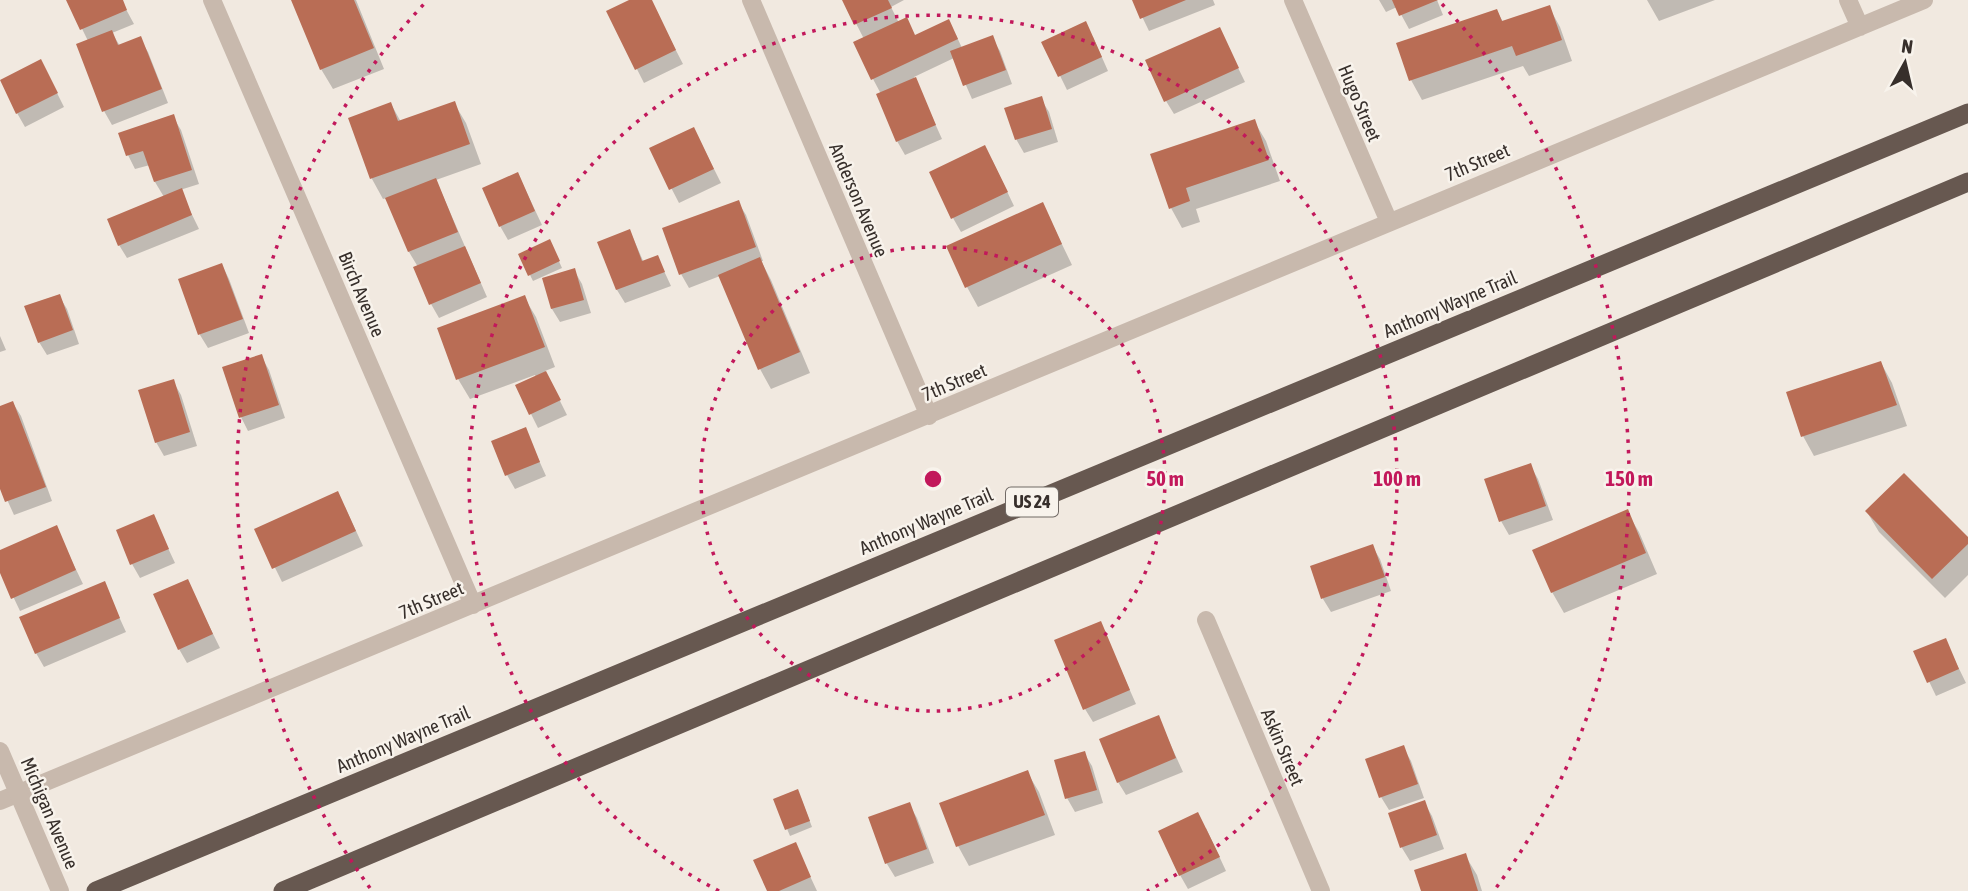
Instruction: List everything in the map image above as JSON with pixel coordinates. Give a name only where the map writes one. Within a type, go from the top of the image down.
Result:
[{"type":"highway","name":"Anthony Wayne Trail","points":[[96,891],[1968,113]]},
{"type":"highway","points":[[283,891],[1968,182]]},
{"type":"street","name":"Birch Avenue","points":[[212,0],[473,605]]},
{"type":"street","name":"Anderson Avenue","points":[[751,0],[929,416]]},
{"type":"street","name":"Hugo Street","points":[[1293,0],[1389,222]]},
{"type":"street","points":[[1849,0],[1860,27]]},
{"type":"street","name":"7th Street","points":[[0,801],[1924,0]]},
{"type":"street","name":"Askin Street","points":[[1206,620],[1321,891]]},
{"type":"street","name":"Michigan Avenue","points":[[0,751],[61,891]]},
{"type":"building","points":[[66,0],[123,0],[127,10],[80,30]]},
{"type":"building","points":[[291,0],[354,0],[374,48],[320,70]]},
{"type":"building","points":[[629,0],[652,0],[676,50],[635,70],[606,11]]},
{"type":"building","points":[[842,0],[888,0],[892,8],[854,25]]},
{"type":"building","points":[[1132,0],[1186,0],[1140,19]]},
{"type":"building","points":[[1392,0],[1438,0],[1399,16]]},
{"type":"building","points":[[1550,5],[1562,40],[1516,56],[1512,46],[1409,81],[1396,43],[1497,9],[1502,21]]},
{"type":"building","points":[[907,17],[915,35],[949,19],[958,39],[871,80],[853,42]]},
{"type":"building","points":[[1086,21],[1102,57],[1058,77],[1041,42]]},
{"type":"building","points":[[1220,27],[1239,68],[1164,102],[1145,60]]},
{"type":"building","points":[[112,30],[118,45],[141,36],[162,89],[102,112],[76,44]]},
{"type":"building","points":[[993,35],[1006,70],[963,86],[950,51]]},
{"type":"building","points":[[41,59],[58,93],[16,114],[0,80]]},
{"type":"building","points":[[916,77],[936,125],[896,142],[876,94]]},
{"type":"building","points":[[1042,96],[1052,129],[1015,140],[1004,108]]},
{"type":"building","points":[[455,101],[470,144],[370,179],[348,118],[391,102],[398,121]]},
{"type":"building","points":[[174,114],[192,170],[154,182],[143,151],[126,156],[118,133]]},
{"type":"building","points":[[1255,119],[1269,160],[1186,188],[1190,201],[1169,209],[1150,154]]},
{"type":"building","points":[[694,127],[714,169],[669,190],[649,148]]},
{"type":"building","points":[[985,145],[1008,192],[951,219],[929,172]]},
{"type":"building","points":[[518,172],[535,211],[499,227],[482,188]]},
{"type":"building","points":[[436,178],[458,232],[408,252],[385,198]]},
{"type":"building","points":[[182,188],[192,215],[118,246],[107,219]]},
{"type":"building","points":[[739,200],[756,247],[679,275],[662,228]]},
{"type":"building","points":[[1043,202],[1062,244],[965,288],[946,246]]},
{"type":"building","points":[[630,229],[642,261],[658,255],[665,272],[616,290],[597,242]]},
{"type":"building","points":[[550,239],[560,261],[528,276],[518,254]]},
{"type":"building","points":[[465,246],[481,283],[429,305],[413,267]]},
{"type":"building","points":[[760,257],[800,352],[758,370],[718,275]]},
{"type":"building","points":[[222,263],[243,319],[198,335],[178,279]]},
{"type":"building","points":[[575,268],[584,300],[551,309],[542,278]]},
{"type":"building","points":[[60,294],[73,330],[38,343],[24,306]]},
{"type":"building","points":[[525,295],[545,347],[456,380],[437,328]]},
{"type":"building","points":[[262,354],[279,405],[239,418],[222,367]]},
{"type":"building","points":[[1881,361],[1897,405],[1801,437],[1786,392]]},
{"type":"building","points":[[546,371],[561,400],[529,415],[515,385]]},
{"type":"building","points":[[174,379],[190,432],[155,443],[138,390]]},
{"type":"building","points":[[13,401],[46,487],[5,502],[0,489],[0,406]]},
{"type":"building","points":[[526,427],[540,462],[505,476],[491,441]]},
{"type":"building","points":[[1531,463],[1546,506],[1499,522],[1484,479]]},
{"type":"building","points":[[1904,473],[1968,537],[1968,544],[1932,579],[1865,511]]},
{"type":"building","points":[[338,491],[356,531],[272,569],[254,529]]},
{"type":"building","points":[[1628,509],[1646,553],[1551,593],[1532,550]]},
{"type":"building","points":[[154,514],[169,549],[130,565],[116,530]]},
{"type":"building","points":[[57,525],[76,570],[11,599],[0,573],[0,550]]},
{"type":"building","points":[[1373,544],[1385,577],[1321,599],[1310,566]]},
{"type":"building","points":[[188,579],[213,634],[178,650],[153,594]]},
{"type":"building","points":[[105,581],[120,618],[35,654],[19,617]]},
{"type":"building","points":[[1101,621],[1130,690],[1083,710],[1054,640]]},
{"type":"building","points":[[1946,638],[1959,669],[1927,683],[1913,651]]},
{"type":"building","points":[[1159,715],[1176,758],[1117,783],[1099,739]]},
{"type":"building","points":[[1404,745],[1418,784],[1379,798],[1365,759]]},
{"type":"building","points":[[1085,751],[1097,790],[1065,799],[1054,760]]},
{"type":"building","points":[[1028,770],[1045,815],[956,847],[939,803]]},
{"type":"building","points":[[798,789],[810,821],[785,830],[773,799]]},
{"type":"building","points":[[1425,800],[1437,835],[1400,848],[1388,813]]},
{"type":"building","points":[[910,802],[927,849],[885,864],[868,817]]},
{"type":"building","points":[[1198,812],[1220,857],[1179,876],[1158,831]]},
{"type":"building","points":[[796,842],[811,877],[779,891],[767,891],[753,860]]},
{"type":"building","points":[[1466,853],[1478,891],[1421,891],[1414,870]]}]
